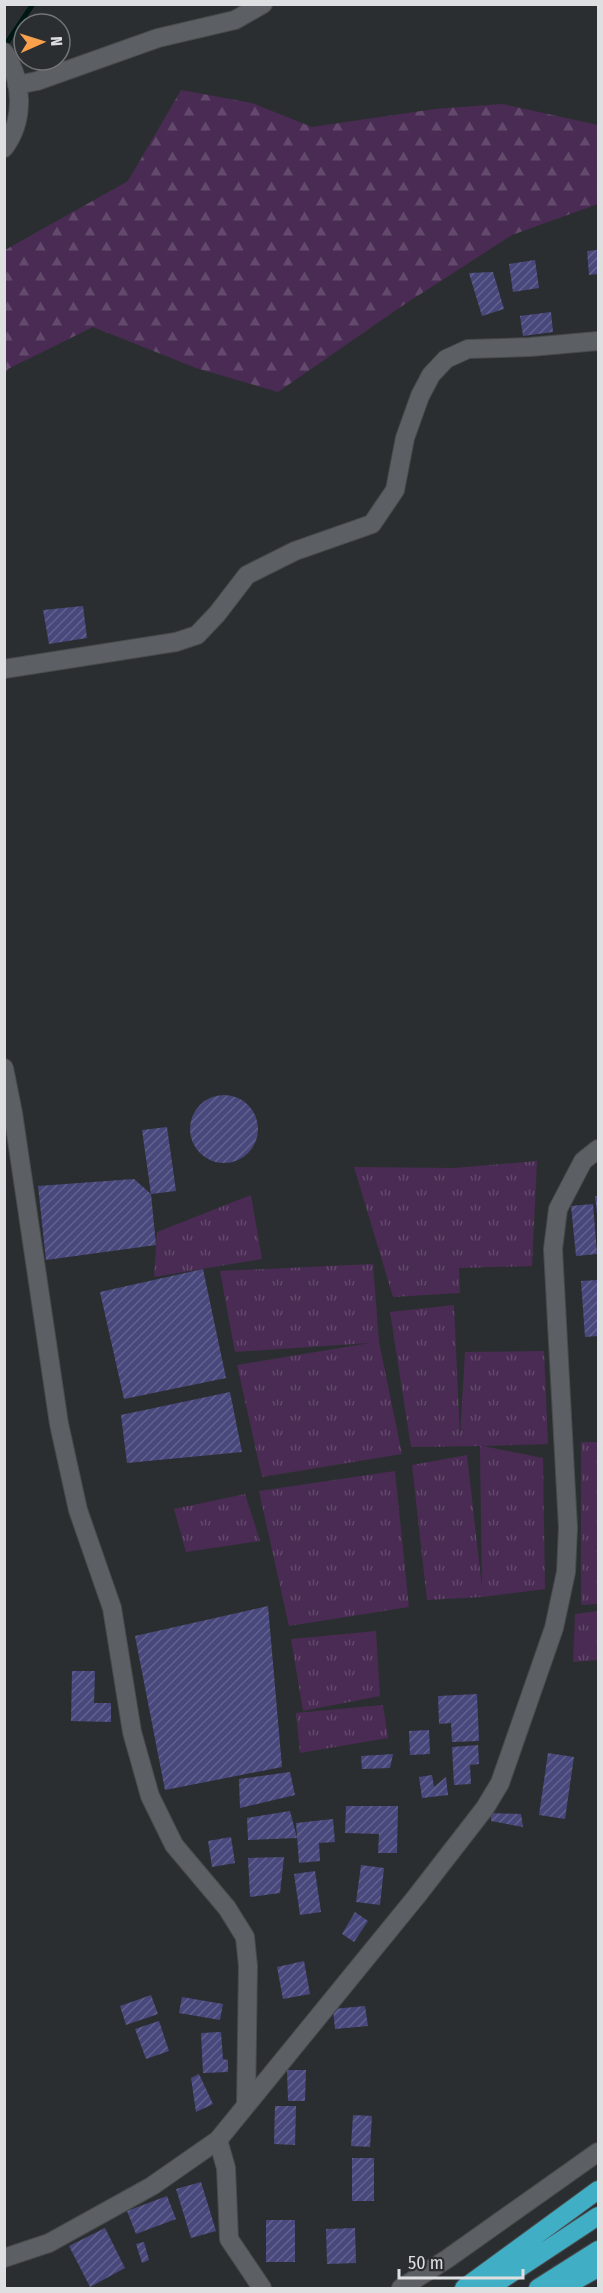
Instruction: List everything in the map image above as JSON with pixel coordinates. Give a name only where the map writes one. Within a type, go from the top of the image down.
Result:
[{"type":"highway","points":[[464,2289],[598,2190]]},
{"type":"highway","points":[[489,2289],[598,2216]]},
{"type":"highway","points":[[538,2289],[598,2250]]},
{"type":"highway","points":[[562,2289],[598,2268]]},
{"type":"street","points":[[17,85],[37,81],[158,38],[235,20],[263,4]]},
{"type":"street","points":[[4,52],[17,85],[20,106],[16,130],[4,148]]},
{"type":"street","points":[[4,669],[176,642],[197,635],[248,575],[295,551],[372,524],[395,490],[405,438],[420,396],[431,375],[446,359],[468,349],[530,347],[598,341]]},
{"type":"street","points":[[4,1068],[13,1113],[59,1424],[78,1510],[112,1608],[132,1732],[150,1796],[174,1845],[227,1908],[245,1936],[248,1966],[246,2105]]},
{"type":"street","points":[[4,2258],[49,2243],[152,2186],[218,2140],[416,1897],[485,1808],[500,1783],[554,1628],[566,1572],[568,1528],[553,1249],[558,1209],[583,1161],[598,1149]]},
{"type":"street","points":[[218,2140],[226,2168],[230,2239],[262,2289]]},
{"type":"street","points":[[401,2289],[598,2152]]},
{"type":"green space","points":[[181,90],[252,103],[312,127],[435,109],[502,104],[598,125],[598,204],[512,235],[402,306],[278,392],[196,368],[93,327],[8,369],[5,375],[5,250],[128,181]]},
{"type":"green space","points":[[537,1161],[532,1266],[459,1268],[460,1293],[393,1297],[354,1167],[454,1168]]},
{"type":"green space","points":[[251,1195],[262,1259],[154,1277],[157,1232]]},
{"type":"green space","points":[[373,1264],[379,1342],[402,1454],[262,1477],[237,1365],[370,1343],[235,1352],[220,1271]]},
{"type":"green space","points":[[454,1305],[460,1437],[465,1352],[544,1351],[548,1444],[483,1446],[543,1458],[545,1589],[482,1597],[427,1600],[412,1465],[467,1455],[482,1588],[480,1446],[411,1447],[390,1312]]},
{"type":"green space","points":[[581,1442],[598,1442],[598,1604],[581,1605]]},
{"type":"green space","points":[[395,1471],[409,1607],[289,1626],[259,1491]]},
{"type":"green space","points":[[245,1494],[260,1541],[186,1552],[174,1509]]},
{"type":"green space","points":[[598,1611],[598,1660],[573,1662],[575,1614]]},
{"type":"green space","points":[[376,1631],[380,1696],[303,1711],[291,1639]]},
{"type":"green space","points":[[383,1705],[388,1738],[300,1753],[296,1713]]},
{"type":"building","points":[[598,250],[598,274],[589,275],[587,251]]},
{"type":"building","points":[[535,260],[539,288],[513,292],[509,264]]},
{"type":"building","points":[[493,272],[504,309],[482,316],[469,273]]},
{"type":"building","points":[[551,312],[553,332],[523,336],[520,316]]},
{"type":"building","points":[[83,606],[87,638],[49,644],[43,610]]},
{"type":"building","points":[[224,1095],[237,1098],[248,1105],[255,1116],[258,1129],[255,1142],[248,1153],[237,1160],[224,1163],[211,1160],[200,1153],[193,1142],[190,1129],[193,1116],[200,1105],[211,1098]]},
{"type":"building","points":[[167,1127],[176,1191],[151,1194],[142,1130]]},
{"type":"building","points":[[134,1179],[151,1194],[156,1245],[46,1260],[38,1186]]},
{"type":"building","points":[[595,1196],[598,1196],[597,1214]]},
{"type":"building","points":[[593,1204],[597,1254],[576,1256],[571,1206]]},
{"type":"building","points":[[203,1269],[226,1378],[124,1399],[100,1292]]},
{"type":"building","points":[[598,1280],[598,1336],[585,1337],[581,1281]]},
{"type":"building","points":[[230,1392],[242,1452],[127,1463],[121,1415]]},
{"type":"building","points":[[268,1606],[282,1767],[165,1790],[135,1636]]},
{"type":"building","points":[[72,1671],[95,1671],[94,1703],[111,1703],[111,1722],[71,1721]]},
{"type":"building","points":[[477,1694],[479,1741],[452,1742],[451,1723],[439,1724],[438,1696]]},
{"type":"building","points":[[429,1730],[430,1754],[410,1755],[409,1731]]},
{"type":"building","points":[[478,1745],[479,1764],[470,1765],[471,1784],[454,1785],[452,1747]]},
{"type":"building","points":[[548,1753],[574,1757],[565,1819],[539,1815]]},
{"type":"building","points":[[393,1754],[390,1768],[362,1769],[361,1756]]},
{"type":"building","points":[[290,1772],[295,1795],[240,1808],[239,1779]]},
{"type":"building","points":[[432,1775],[434,1787],[446,1777],[448,1795],[422,1798],[419,1777]]},
{"type":"building","points":[[346,1806],[398,1806],[397,1853],[378,1853],[379,1834],[345,1833]]},
{"type":"building","points":[[290,1811],[297,1838],[248,1840],[247,1818]]},
{"type":"building","points":[[491,1813],[521,1814],[523,1827],[491,1821]]},
{"type":"building","points":[[333,1819],[335,1842],[319,1843],[320,1861],[299,1863],[296,1823]]},
{"type":"building","points":[[231,1837],[235,1863],[212,1867],[208,1841]]},
{"type":"building","points":[[284,1857],[280,1893],[250,1897],[248,1858]]},
{"type":"building","points":[[361,1865],[384,1868],[380,1905],[356,1902]]},
{"type":"building","points":[[315,1871],[321,1912],[300,1915],[294,1874]]},
{"type":"building","points":[[355,1912],[368,1921],[354,1942],[342,1934]]},
{"type":"building","points":[[304,1961],[310,1994],[283,1999],[277,1967]]},
{"type":"building","points":[[151,1995],[158,2014],[126,2025],[120,2006]]},
{"type":"building","points":[[182,1997],[223,2004],[220,2020],[179,2013]]},
{"type":"building","points":[[365,2006],[368,2026],[335,2029],[333,2009]]},
{"type":"building","points":[[159,2021],[169,2051],[146,2059],[135,2029]]},
{"type":"building","points":[[221,2032],[223,2059],[228,2060],[228,2072],[203,2073],[201,2033]]},
{"type":"building","points":[[287,2070],[306,2070],[305,2101],[288,2101]]},
{"type":"building","points":[[199,2074],[213,2104],[196,2112],[191,2078]]},
{"type":"building","points":[[275,2106],[296,2106],[295,2145],[274,2144]]},
{"type":"building","points":[[353,2115],[372,2116],[370,2147],[351,2146]]},
{"type":"building","points":[[352,2158],[374,2158],[374,2201],[352,2201]]},
{"type":"building","points":[[201,2182],[216,2231],[191,2238],[176,2189]]},
{"type":"building","points":[[167,2196],[176,2219],[136,2234],[127,2211]]},
{"type":"building","points":[[266,2220],[295,2220],[295,2262],[266,2262]]},
{"type":"building","points":[[105,2228],[125,2268],[90,2287],[69,2246]]},
{"type":"building","points":[[355,2228],[356,2263],[327,2264],[326,2229]]},
{"type":"building","points":[[144,2242],[149,2260],[142,2263],[136,2244]]},
{"type":"waterway","points":[[4,47],[33,4]]}]
